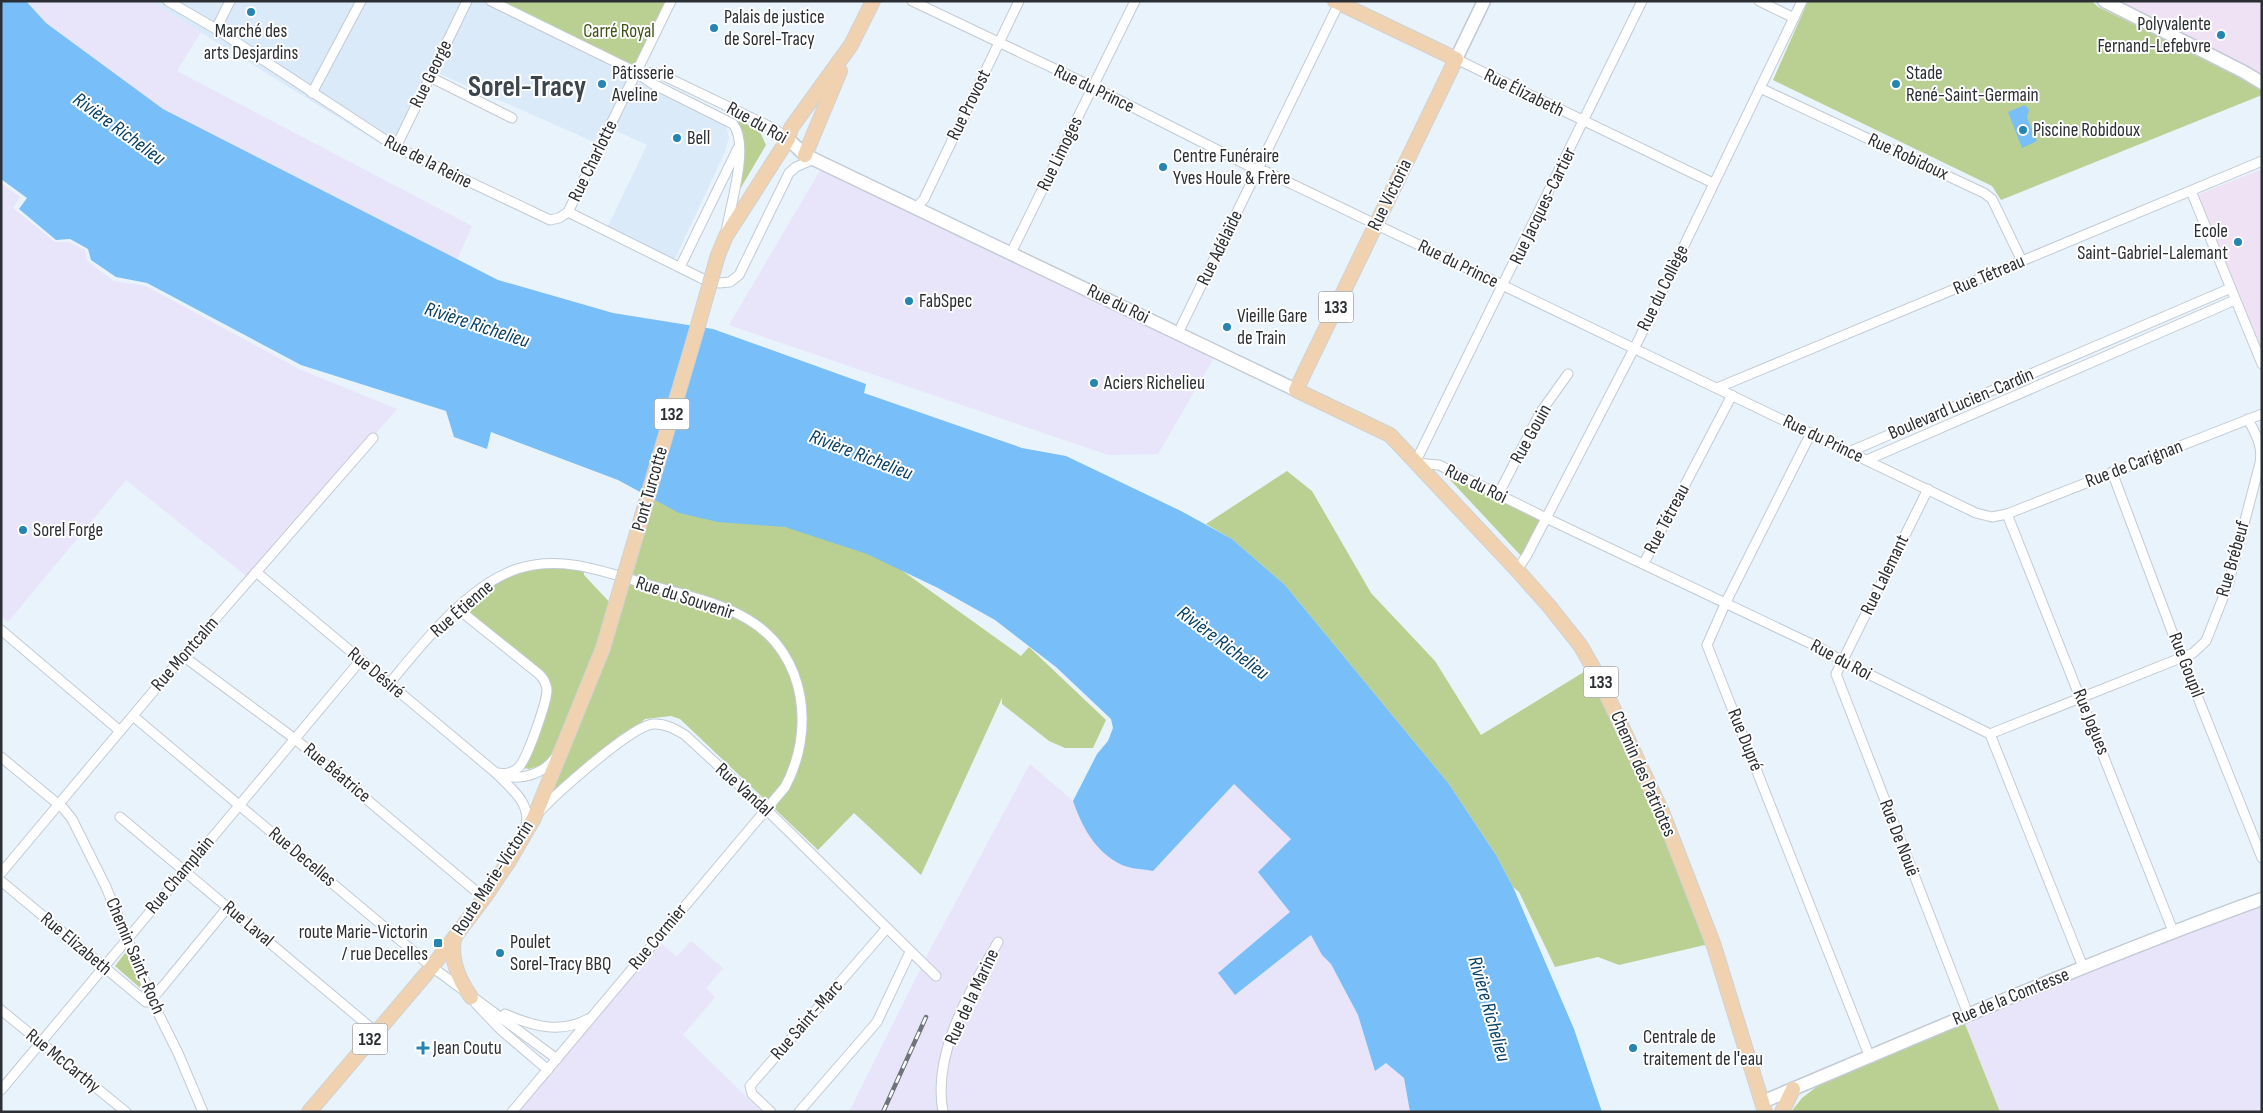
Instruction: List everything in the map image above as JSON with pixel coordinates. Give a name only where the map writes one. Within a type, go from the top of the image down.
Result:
[{"type":"main road","name":"132","points":[[726,236],[788,139],[791,128],[851,45],[873,1]]},
{"type":"main road","name":"Rue Élizabeth","points":[[1338,2],[1456,59]]},
{"type":"main road","points":[[810,157],[842,68],[842,58]]},
{"type":"main road","name":"Rue Victoria","points":[[1296,390],[1456,59]]},
{"type":"main road","name":"Pont Turcotte","points":[[615,608],[718,255],[726,236]]},
{"type":"main road","name":"Rue du Roi","points":[[1296,390],[1390,435],[1415,463]]},
{"type":"main road","name":"Chemin des Patriotes","points":[[1415,463],[1517,570],[1569,629],[1590,661],[1662,812],[1714,946],[1764,1107]]},
{"type":"main road","name":"Route Marie-Victorin","points":[[309,1112],[432,967],[484,898],[524,836],[534,818],[603,648],[615,608]]},
{"type":"main road","points":[[454,938],[452,950],[455,967],[463,986],[471,997]]},
{"type":"main road","points":[[1782,1112],[1793,1089]]},
{"type":"street","name":"Rue de la Reine","points":[[168,1],[216,29],[396,147],[548,220],[559,218],[568,212]]},
{"type":"street","points":[[216,29],[230,1]]},
{"type":"street","points":[[312,93],[361,1]]},
{"type":"street","name":"Rue George","points":[[396,147],[467,1]]},
{"type":"street","name":"Rue du Roi","points":[[491,1],[636,72],[652,84],[730,122],[738,132],[739,167],[726,236]]},
{"type":"street","name":"Rue Charlotte","points":[[568,212],[671,1]]},
{"type":"street","name":"Rue du Prince","points":[[912,1],[1257,170],[1267,172],[1976,513],[1992,517],[2007,514]]},
{"type":"street","name":"Rue Provost","points":[[917,207],[924,199],[1019,1]]},
{"type":"street","name":"Rue Limoges","points":[[1010,253],[1135,1]]},
{"type":"street","name":"Rue Victoria","points":[[1456,59],[1484,1]]},
{"type":"street","name":"Rue Jacques-Cartier","points":[[1415,463],[1504,286],[1642,1]]},
{"type":"street","points":[[1759,1],[1794,18]]},
{"type":"street","name":"Rue du Collège","points":[[1517,570],[1546,518],[1633,348],[1802,1]]},
{"type":"street","points":[[2104,1],[2262,83]]},
{"type":"street","name":"Rue Adélaïde","points":[[1178,333],[1338,2]]},
{"type":"street","name":"Rue Élizabeth","points":[[1456,59],[1713,183]]},
{"type":"street","name":"Rue du Roi","points":[[636,72],[658,73],[775,129],[810,157],[1296,390]]},
{"type":"street","points":[[430,77],[512,118]]},
{"type":"street","name":"Rue Robidoux","points":[[1760,88],[1984,193],[1992,199],[2022,261]]},
{"type":"street","points":[[680,267],[738,148]]},
{"type":"street","points":[[719,282],[730,282],[739,275],[789,173],[810,157]]},
{"type":"street","name":"Rue Tétreau","points":[[1717,388],[2262,161]]},
{"type":"street","points":[[2191,191],[2262,364]]},
{"type":"street","points":[[568,212],[703,278]]},
{"type":"street","name":"Boulevard Lucien-Cardin","points":[[1850,452],[2231,288]]},
{"type":"street","name":"Boulevard Lucien-Cardin","points":[[1867,460],[2236,300]]},
{"type":"street","points":[[2134,329],[2140,342]]},
{"type":"street","name":"Boulevard Lucien-Cardin","points":[[2045,368],[2050,381]]},
{"type":"street","name":"Rue Gouin","points":[[1498,495],[1540,413],[1568,374]]},
{"type":"street","name":"Rue Tétreau","points":[[1644,563],[1732,395]]},
{"type":"street","points":[[1965,402],[1971,415]]},
{"type":"street","name":"Rue de Carignan","points":[[2007,514],[2262,414]]},
{"type":"street","name":"Rue Brébeuf","points":[[1990,734],[2193,654],[2206,641],[2228,585],[2261,453],[2260,440],[2248,419]]},
{"type":"street","name":"Rue Dupré","points":[[1811,433],[1708,641],[1709,651],[1869,1055]]},
{"type":"street","name":"Rue Montcalm","points":[[1,873],[183,656],[373,438]]},
{"type":"street","name":"Rue du Roi","points":[[1415,463],[1440,465],[1546,518],[1726,602],[1990,734]]},
{"type":"street","name":"Rue Goupil","points":[[2112,472],[2182,658],[2262,858]]},
{"type":"street","name":"Rue Lalemant","points":[[1842,661],[1928,489]]},
{"type":"street","name":"Rue Jogues","points":[[2007,514],[2173,931]]},
{"type":"street","name":"Rue Étienne","points":[[389,684],[430,636],[458,609],[491,582],[516,570],[548,563],[583,566]]},
{"type":"street","name":"Rue du Souvenir","points":[[583,566],[698,599],[735,613],[755,625],[781,651],[801,694],[803,730],[800,751],[792,773],[785,787],[765,810]]},
{"type":"street","name":"Rue Désiré","points":[[256,572],[496,774],[525,804],[528,816],[524,836]]},
{"type":"street","points":[[458,609],[539,674],[546,684],[545,701],[525,757],[519,767],[509,774],[496,774]]},
{"type":"street","points":[[1,630],[120,731]]},
{"type":"street","name":"Rue Béatrice","points":[[183,656],[295,739],[484,898]]},
{"type":"street","name":"Rue Champlain","points":[[1,1090],[360,660]]},
{"type":"street","name":"Rue De Nouë","points":[[1842,661],[1836,674],[1837,680],[1968,1014]]},
{"type":"street","name":"Rue Decelles","points":[[133,716],[432,967],[557,1059]]},
{"type":"street","name":"Rue Vandal","points":[[534,818],[550,801],[622,739],[653,724],[671,727],[685,735],[765,810],[936,976]]},
{"type":"street","points":[[1990,734],[2083,967]]},
{"type":"street","points":[[496,774],[510,778],[531,775],[552,762],[563,745]]},
{"type":"street","name":"Chemin Saint-Roch","points":[[1,757],[59,804],[72,819],[106,887],[152,999],[203,1112]]},
{"type":"street","name":"Rue Cormier","points":[[512,1112],[765,810]]},
{"type":"street","name":"Rue Laval","points":[[120,817],[376,1032]]},
{"type":"street","name":"Rue Elizabeth","points":[[1,881],[142,1000],[146,1002],[152,999]]},
{"type":"street","name":"Rue de la Comtesse","points":[[1764,1107],[1793,1089],[1869,1055],[2173,931],[2262,899]]},
{"type":"street","points":[[152,999],[228,906]]},
{"type":"street","name":"Rue Saint-Marc","points":[[771,1112],[752,1094],[750,1086],[887,928]]},
{"type":"street","name":"Rue de la Marine","points":[[943,1112],[940,1083],[948,1049],[974,986],[998,942]]},
{"type":"street","points":[[799,1112],[877,1022],[910,952]]},
{"type":"street","points":[[471,997],[514,1018],[552,1028],[568,1027],[592,1016]]},
{"type":"street","name":"Rue Decelles","points":[[471,997],[479,1008],[502,1030],[548,1070]]},
{"type":"street","name":"Rue McCarthy","points":[[1,1010],[126,1112]]},
{"type":"shaded area","points":[[26,1],[150,1],[201,32],[177,71],[472,226],[457,260],[163,109],[46,23]]},
{"type":"shaded area","points":[[150,1],[490,1],[726,125],[729,138],[724,154],[674,261],[608,226],[647,145],[604,125],[594,142],[431,70],[396,142],[381,144]]},
{"type":"shaded area","name":"Polyvalente Fernand-Lefebvre","points":[[2112,1],[2262,1],[2262,78]]},
{"type":"shaded area","points":[[821,169],[1215,356],[1158,454],[1108,455],[729,325]]},
{"type":"shaded area","name":"Ecole Saint-Gabriel-Lalemant","points":[[2262,169],[2262,358],[2195,196]]},
{"type":"shaded area","points":[[1,183],[20,197],[13,208],[55,242],[69,242],[85,250],[87,261],[114,281],[146,286],[299,369],[397,409],[250,579],[126,480],[8,622],[1,616]]},
{"type":"shaded area","points":[[1030,764],[1073,801],[1080,820],[1153,871],[1234,784],[1291,839],[1291,912],[1218,973],[1235,995],[1311,935],[1322,955],[1331,964],[1359,1015],[1375,1070],[1386,1063],[1404,1078],[1410,1112],[849,1112],[929,952]]},
{"type":"shaded area","points":[[2262,902],[2262,1112],[2000,1112],[1965,1024]]},
{"type":"shaded area","points":[[656,939],[677,957],[691,941],[723,968],[706,988],[715,997],[683,1035],[762,1112],[512,1112]]},
{"type":"green space","name":"Carré Royal","points":[[490,1],[667,1],[633,71]]},
{"type":"green space","points":[[1808,1],[2092,1],[2098,7],[2245,78],[2262,90],[2262,95],[2001,200],[1992,186],[1773,80]]},
{"type":"green space","points":[[738,120],[759,130],[766,145],[730,206],[739,134]]},
{"type":"green space","points":[[1440,469],[1544,519],[1524,559]]},
{"type":"green space","points":[[1287,471],[1312,491],[1371,593],[1435,661],[1481,735],[1592,667],[1662,812],[1709,944],[1619,965],[1598,957],[1555,967],[1519,892],[1513,887],[1496,855],[1449,784],[1285,585],[1232,539],[1206,524]]},
{"type":"green space","points":[[656,488],[872,549],[1021,656],[1029,647],[1106,720],[1093,748],[1065,748],[1049,741],[1002,704],[1002,698],[921,875],[854,813],[818,850],[680,719],[671,716],[645,719],[545,805],[552,762],[529,769],[519,767],[525,757],[546,684],[458,609],[516,570],[583,566],[584,575],[614,607]]},
{"type":"green space","points":[[129,948],[146,993],[115,966]]},
{"type":"green space","points":[[1965,1024],[2000,1112],[1791,1112],[1802,1098],[1823,1082]]},
{"type":"water","name":"Rivière Richelieu","points":[[1,1],[26,1],[46,23],[163,109],[498,280],[613,313],[713,329],[866,384],[864,393],[1022,448],[1066,456],[1181,511],[1232,539],[1285,585],[1449,784],[1496,855],[1513,887],[1574,1029],[1602,1112],[1410,1112],[1404,1078],[1386,1063],[1375,1071],[1358,1015],[1331,964],[1322,955],[1311,935],[1235,995],[1218,973],[1290,912],[1258,872],[1291,839],[1234,784],[1153,871],[1122,865],[1113,860],[1091,838],[1073,801],[1097,754],[1108,741],[1113,728],[1111,719],[1056,667],[995,620],[938,588],[867,554],[785,527],[718,522],[679,513],[618,480],[491,432],[487,449],[454,437],[446,411],[301,365],[147,283],[116,277],[91,260],[88,249],[70,239],[56,240],[19,209],[27,198],[1,179]]},
{"type":"water","name":"Piscine Robidoux","points":[[2025,105],[2029,110],[2027,118],[2037,141],[2022,148],[2008,112]]},
{"type":"railway","points":[[883,1112],[926,1017]]},
{"type":"place","name":"Marché des arts Desjardins","points":[[251,12]]},
{"type":"place","name":"Palais de justice de Sorel-Tracy","points":[[714,28]]},
{"type":"place","name":"Polyvalente Fernand-Lefebvre","points":[[2221,35]]},
{"type":"place","name":"Pâtisserie Aveline","points":[[602,84]]},
{"type":"place","name":"Stade René-Saint-Germain","points":[[1896,84]]},
{"type":"place","name":"Piscine Robidoux","points":[[2023,130]]},
{"type":"place","name":"Bell","points":[[677,138]]},
{"type":"place","name":"Centre Funéraire Yves Houle & Frère","points":[[1163,167]]},
{"type":"place","name":"Ecole Saint-Gabriel-Lalemant","points":[[2238,242]]},
{"type":"place","name":"FabSpec","points":[[909,301]]},
{"type":"place","name":"Vieille Gare de Train","points":[[1227,327]]},
{"type":"place","name":"Aciers Richelieu","points":[[1094,383]]},
{"type":"place","name":"Sorel Forge","points":[[23,530]]},
{"type":"place","name":"route Marie-Victorin / rue Decelles","points":[[438,943]]},
{"type":"place","name":"Poulet Sorel-Tracy BBQ","points":[[500,953]]},
{"type":"place","name":"Jean Coutu","points":[[423,1048]]},
{"type":"place","name":"Centrale de traitement de l'eau","points":[[1633,1048]]},
{"type":"district","name":"Sorel-Tracy","points":[[527,87]]}]
